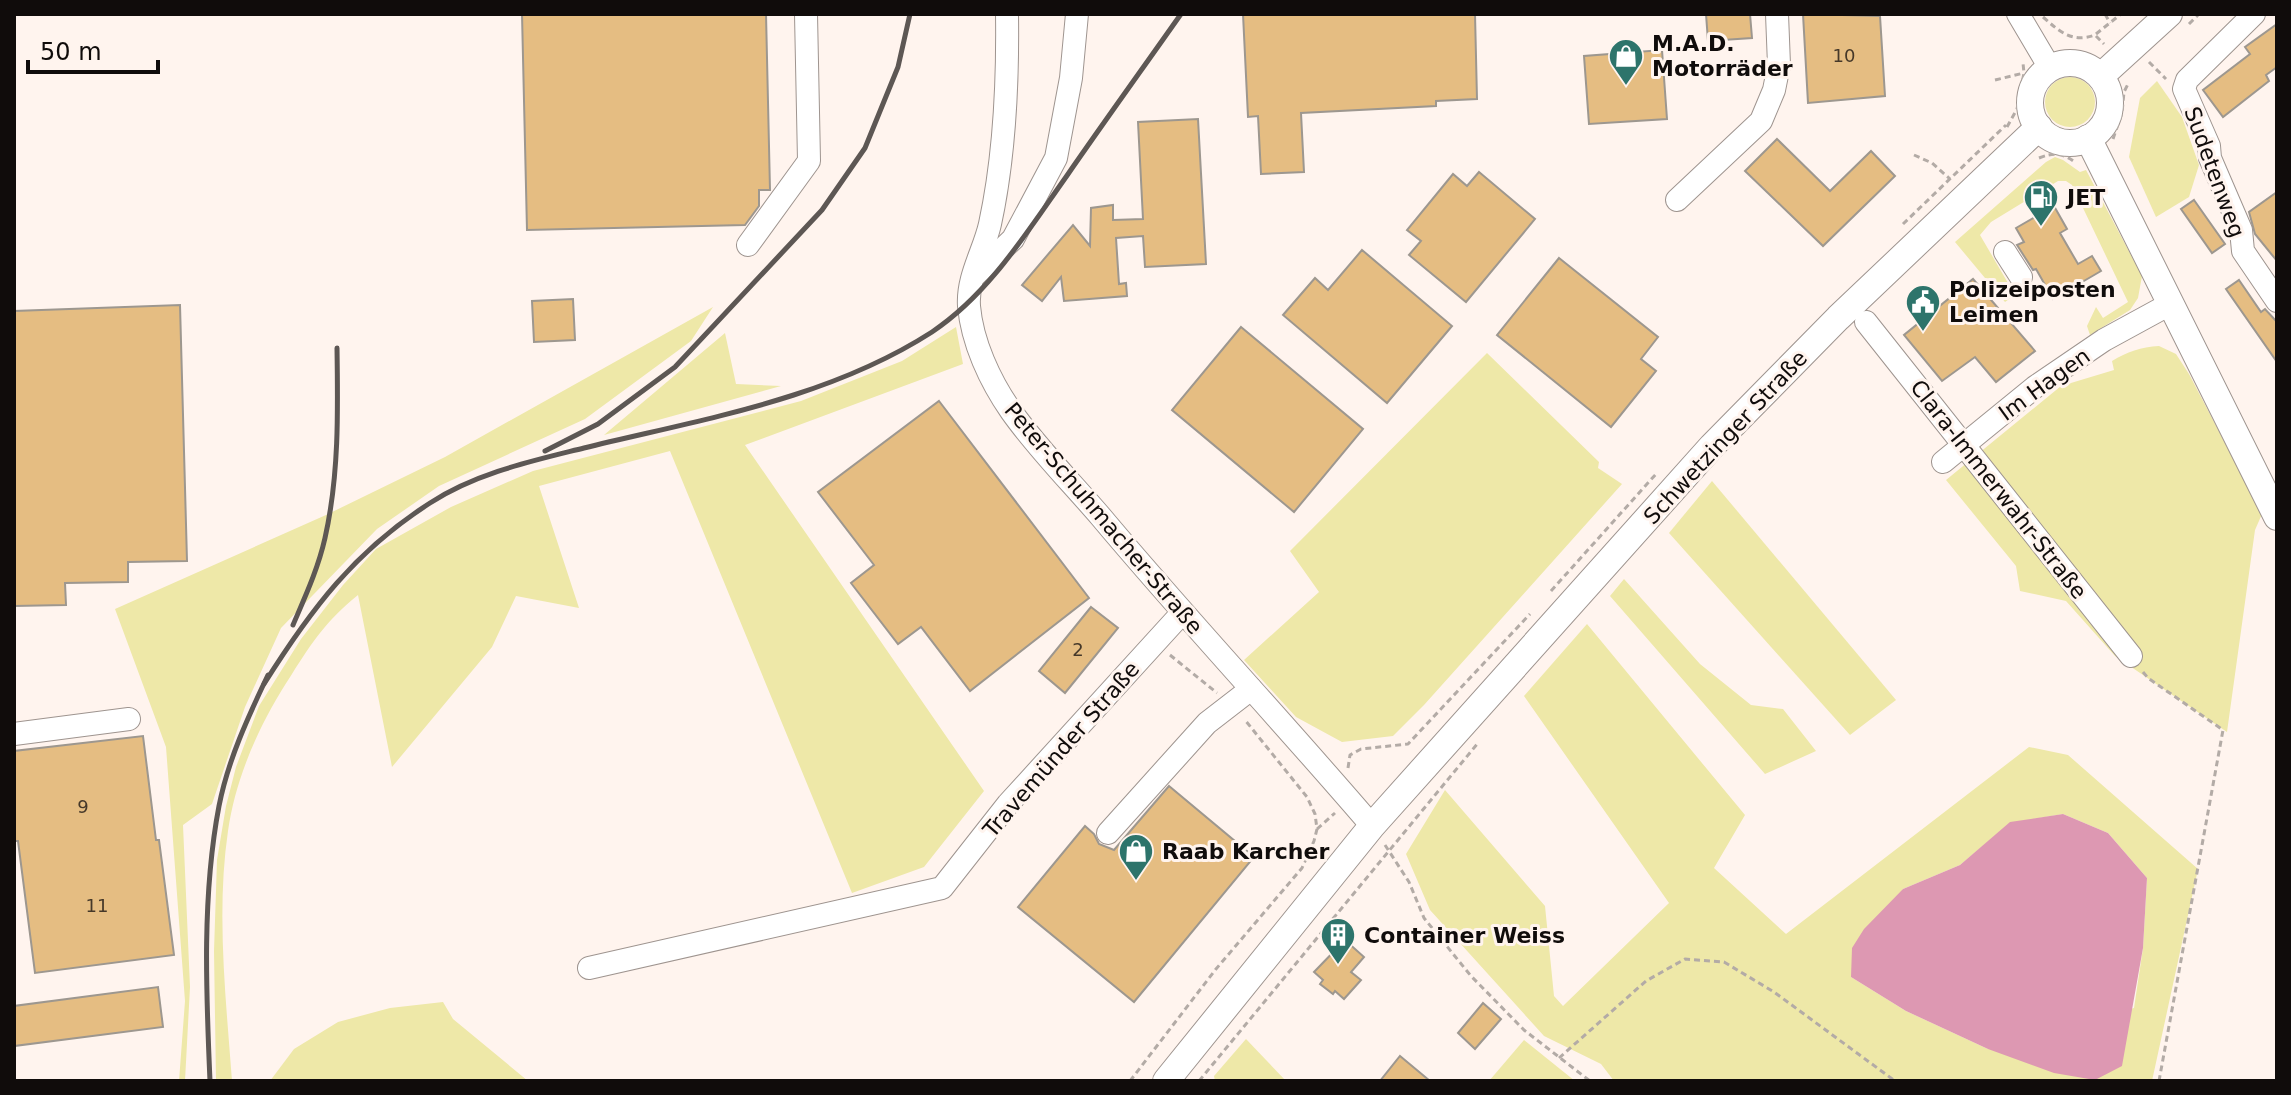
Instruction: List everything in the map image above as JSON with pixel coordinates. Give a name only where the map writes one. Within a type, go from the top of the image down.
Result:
[{"type":"main road","points":[[2101,76],[2169,14]]},
{"type":"main road","points":[[2093,149],[2030,136],[2031,98],[2037,70],[2075,63],[2101,76],[2109,92],[2110,108],[2093,149],[2277,517]]},
{"type":"main road","name":"Schwetzinger Straße","points":[[1166,1081],[1372,826],[1712,446],[1838,318],[2030,136]]},
{"type":"street","points":[[748,245],[809,161],[806,14]]},
{"type":"street","name":"Peter-Schuhmacher-Straße","points":[[1007,14],[1008,81],[1002,154],[989,227],[973,277],[969,302],[974,338],[987,368],[1011,411],[1182,613],[1372,826]]},
{"type":"street","points":[[973,277],[1013,239],[1056,158],[1071,78],[1077,14]]},
{"type":"street","points":[[1677,200],[1761,121],[1774,90],[1779,65],[1777,14]]},
{"type":"street","points":[[2018,14],[2037,70]]},
{"type":"street","name":"Sudetenweg","points":[[2254,14],[2187,80],[2184,87],[2241,230],[2243,251],[2277,301]]},
{"type":"street","points":[[2005,252],[2021,277]]},
{"type":"street","name":"Im Hagen","points":[[1943,462],[2035,387],[2104,340],[2170,304]]},
{"type":"street","name":"Clara-Immerwahr-Straße","points":[[1866,322],[2131,656]]},
{"type":"street","name":"Travemünder Straße","points":[[589,968],[942,888],[1008,804],[1182,613]]},
{"type":"street","points":[[1108,833],[1207,723],[1251,689]]},
{"type":"street","points":[[14,734],[129,719]]},
{"type":"path","points":[[2040,14],[2062,34]]},
{"type":"path","points":[[2105,14],[2110,23]]},
{"type":"path","points":[[2095,35],[2121,14]]},
{"type":"path","points":[[2022,58],[2037,70]]},
{"type":"path","points":[[2149,62],[2169,81],[2184,87]]},
{"type":"path","points":[[1995,80],[2037,70]]},
{"type":"path","points":[[2037,70],[2006,125],[2030,136],[2036,160],[2055,153],[2083,168],[2093,149],[2114,149],[2113,136],[2122,113],[2124,92],[2132,77]]},
{"type":"path","points":[[1914,155],[1932,163],[1950,179]]},
{"type":"path","points":[[1130,1081],[1216,969],[1302,868],[1317,829],[1315,814],[1307,797],[1231,703],[1155,642]]},
{"type":"path","points":[[2131,656],[2148,678],[2223,730],[2159,1081]]},
{"type":"path","points":[[1199,1081],[1486,733]]},
{"type":"path","points":[[1372,826],[1409,882],[1424,918],[1471,976],[1524,1030],[1590,1081]]},
{"type":"path","points":[[1559,1058],[1646,981],[1685,959],[1724,962],[1774,992],[1895,1081]]},
{"type":"shaded area","points":[[2070,77],[2087,85],[2095,102],[2087,119],[2070,127],[2053,119],[2045,102],[2053,85]]},
{"type":"shaded area","points":[[2157,81],[2182,117],[2199,165],[2189,197],[2156,217],[2129,157],[2140,98]]},
{"type":"shaded area","points":[[2055,157],[2080,172],[2086,170],[2142,276],[2138,298],[2130,310],[2090,335],[2087,326],[2096,307],[2103,318],[2128,302],[2072,185],[2058,181],[1991,222],[1980,235],[2015,295],[2005,302],[1955,242]]},
{"type":"shaded area","points":[[713,307],[691,341],[585,419],[439,486],[377,529],[281,628],[245,707],[212,804],[183,825],[190,987],[185,1081],[179,1081],[185,1001],[166,747],[115,609],[326,515],[445,457]]},
{"type":"shaded area","points":[[956,327],[963,364],[745,445],[984,791],[924,867],[852,893],[670,451],[539,486],[579,608],[516,596],[492,647],[392,767],[358,595],[314,641],[270,710],[251,749],[237,789],[228,831],[222,925],[232,1081],[216,1081],[214,951],[217,860],[236,767],[259,706],[301,639],[376,549],[451,507],[533,471],[801,401],[902,361]]},
{"type":"shaded area","points":[[725,333],[736,384],[781,386],[604,435]]},
{"type":"shaded area","points":[[2159,346],[2176,354],[2189,374],[2262,514],[2255,530],[2227,732],[2115,656],[2066,601],[2020,591],[2016,566],[1946,480],[2061,386],[2114,370],[2112,361],[2129,353]]},
{"type":"shaded area","points":[[1487,353],[1599,462],[1598,468],[1622,484],[1393,736],[1342,742],[1296,717],[1244,660],[1319,592],[1290,551]]},
{"type":"shaded area","points":[[1712,481],[1896,700],[1850,735],[1669,533]]},
{"type":"shaded area","points":[[1624,579],[1700,664],[1751,705],[1783,709],[1816,751],[1765,774],[1610,596]]},
{"type":"shaded area","points":[[1587,624],[1745,815],[1714,868],[1786,934],[2029,747],[2068,755],[2198,869],[2152,1081],[1614,1081],[1601,1064],[1544,1036],[1430,910],[1406,854],[1445,790],[1545,906],[1554,996],[1563,1006],[1669,903],[1524,696]],"holes":[[[2063,814],[2108,833],[2147,878],[2143,948],[2134,1008],[1988,1049],[1906,1011],[1851,977],[1903,889],[1960,865],[2010,823]]]},
{"type":"shaded area","points":[[2063,814],[2108,833],[2147,878],[2143,948],[2122,1066],[2095,1080],[2054,1073],[1988,1049],[1906,1011],[1851,977],[1852,948],[1864,929],[1903,889],[1960,865],[2010,822]]},
{"type":"shaded area","points":[[443,1002],[453,1019],[528,1081],[270,1081],[294,1049],[338,1022],[390,1008]]},
{"type":"shaded area","points":[[1246,1039],[1286,1081],[1215,1081],[1214,1076]]},
{"type":"shaded area","points":[[1524,1040],[1575,1081],[1489,1081]]},
{"type":"building","points":[[522,14],[766,14],[770,190],[759,190],[759,206],[745,225],[527,230]]},
{"type":"building","points":[[1243,14],[1475,14],[1477,99],[1436,101],[1436,106],[1301,113],[1304,172],[1261,174],[1258,116],[1248,117]]},
{"type":"building","points":[[1706,14],[1750,14],[1752,38],[1708,41]]},
{"type":"building","points":[[1803,14],[1880,16],[1885,96],[1808,103]]},
{"type":"building","points":[[2277,24],[2277,67],[2266,75],[2269,81],[2223,117],[2203,90],[2250,54],[2245,47]]},
{"type":"building","name":"M.A.D. Motorräder","points":[[1662,50],[1667,119],[1589,124],[1584,56]]},
{"type":"building","points":[[1198,119],[1206,264],[1145,267],[1143,236],[1116,238],[1119,284],[1126,283],[1127,296],[1064,301],[1061,277],[1042,301],[1022,285],[1073,225],[1090,246],[1091,208],[1113,205],[1113,220],[1143,219],[1138,122]]},
{"type":"building","points":[[1777,139],[1830,191],[1871,151],[1895,176],[1823,246],[1745,171]]},
{"type":"building","points":[[1479,172],[1535,219],[1466,302],[1409,255],[1421,241],[1407,230],[1453,174],[1467,186]]},
{"type":"building","points":[[2277,192],[2277,261],[2255,234],[2249,212]]},
{"type":"building","points":[[2194,200],[2225,244],[2212,253],[2181,209]]},
{"type":"building","points":[[2054,206],[2067,229],[2060,233],[2078,264],[2092,256],[2101,271],[2053,299],[2036,269],[2033,270],[2017,245],[2024,242],[2016,228]]},
{"type":"building","points":[[1362,250],[1452,326],[1387,403],[1283,315],[1315,278],[1328,290]]},
{"type":"building","points":[[1559,258],[1658,337],[1641,359],[1656,371],[1611,427],[1497,335]]},
{"type":"building","points":[[1973,279],[2035,351],[1996,382],[1975,357],[1942,381],[1904,335]]},
{"type":"building","points":[[2239,280],[2261,312],[2265,309],[2277,322],[2277,362],[2226,289]]},
{"type":"building","points":[[573,299],[575,340],[534,342],[532,301]]},
{"type":"building","points":[[180,305],[187,561],[128,562],[128,582],[65,583],[66,605],[14,606],[14,311]]},
{"type":"building","points":[[1241,327],[1363,429],[1294,512],[1172,410]]},
{"type":"building","points":[[939,401],[1089,598],[970,691],[921,627],[898,644],[851,583],[874,565],[818,492]]},
{"type":"building","points":[[1091,607],[1118,628],[1065,693],[1039,671]]},
{"type":"building","points":[[143,736],[174,955],[35,973],[18,841],[14,841],[14,751]]},
{"type":"building","name":"Raab Karcher","points":[[1169,786],[1254,857],[1134,1002],[1018,907],[1085,826],[1099,844],[1114,850]]},
{"type":"building","name":"Container Weiss","points":[[1345,940],[1364,957],[1351,972],[1361,980],[1344,999],[1320,984],[1323,980],[1314,972]]},
{"type":"building","points":[[158,987],[163,1027],[14,1046],[14,1006]]},
{"type":"building","points":[[1483,1003],[1501,1019],[1475,1049],[1458,1033]]},
{"type":"building","points":[[1400,1056],[1430,1081],[1380,1081]]},
{"type":"railway","points":[[545,451],[598,424],[675,367],[822,210],[865,148],[898,67],[910,14]]},
{"type":"railway","points":[[264,684],[336,583],[403,521],[448,493],[485,476],[525,463],[719,416],[807,390],[892,355],[953,317],[1006,261],[1181,14]]},
{"type":"railway","points":[[293,625],[319,561],[330,515],[337,444],[337,348]]},
{"type":"railway","points":[[210,1081],[207,943],[214,840],[219,806],[233,755],[268,675]]},
{"type":"place","name":"M.A.D. Motorräder","points":[[1626,87]]},
{"type":"place","name":"JET","points":[[2041,228]]},
{"type":"place","name":"Polizeiposten Leimen","points":[[1923,333]]},
{"type":"place","name":"Raab Karcher","points":[[1136,882]]},
{"type":"place","name":"Container Weiss","points":[[1338,966]]}]
